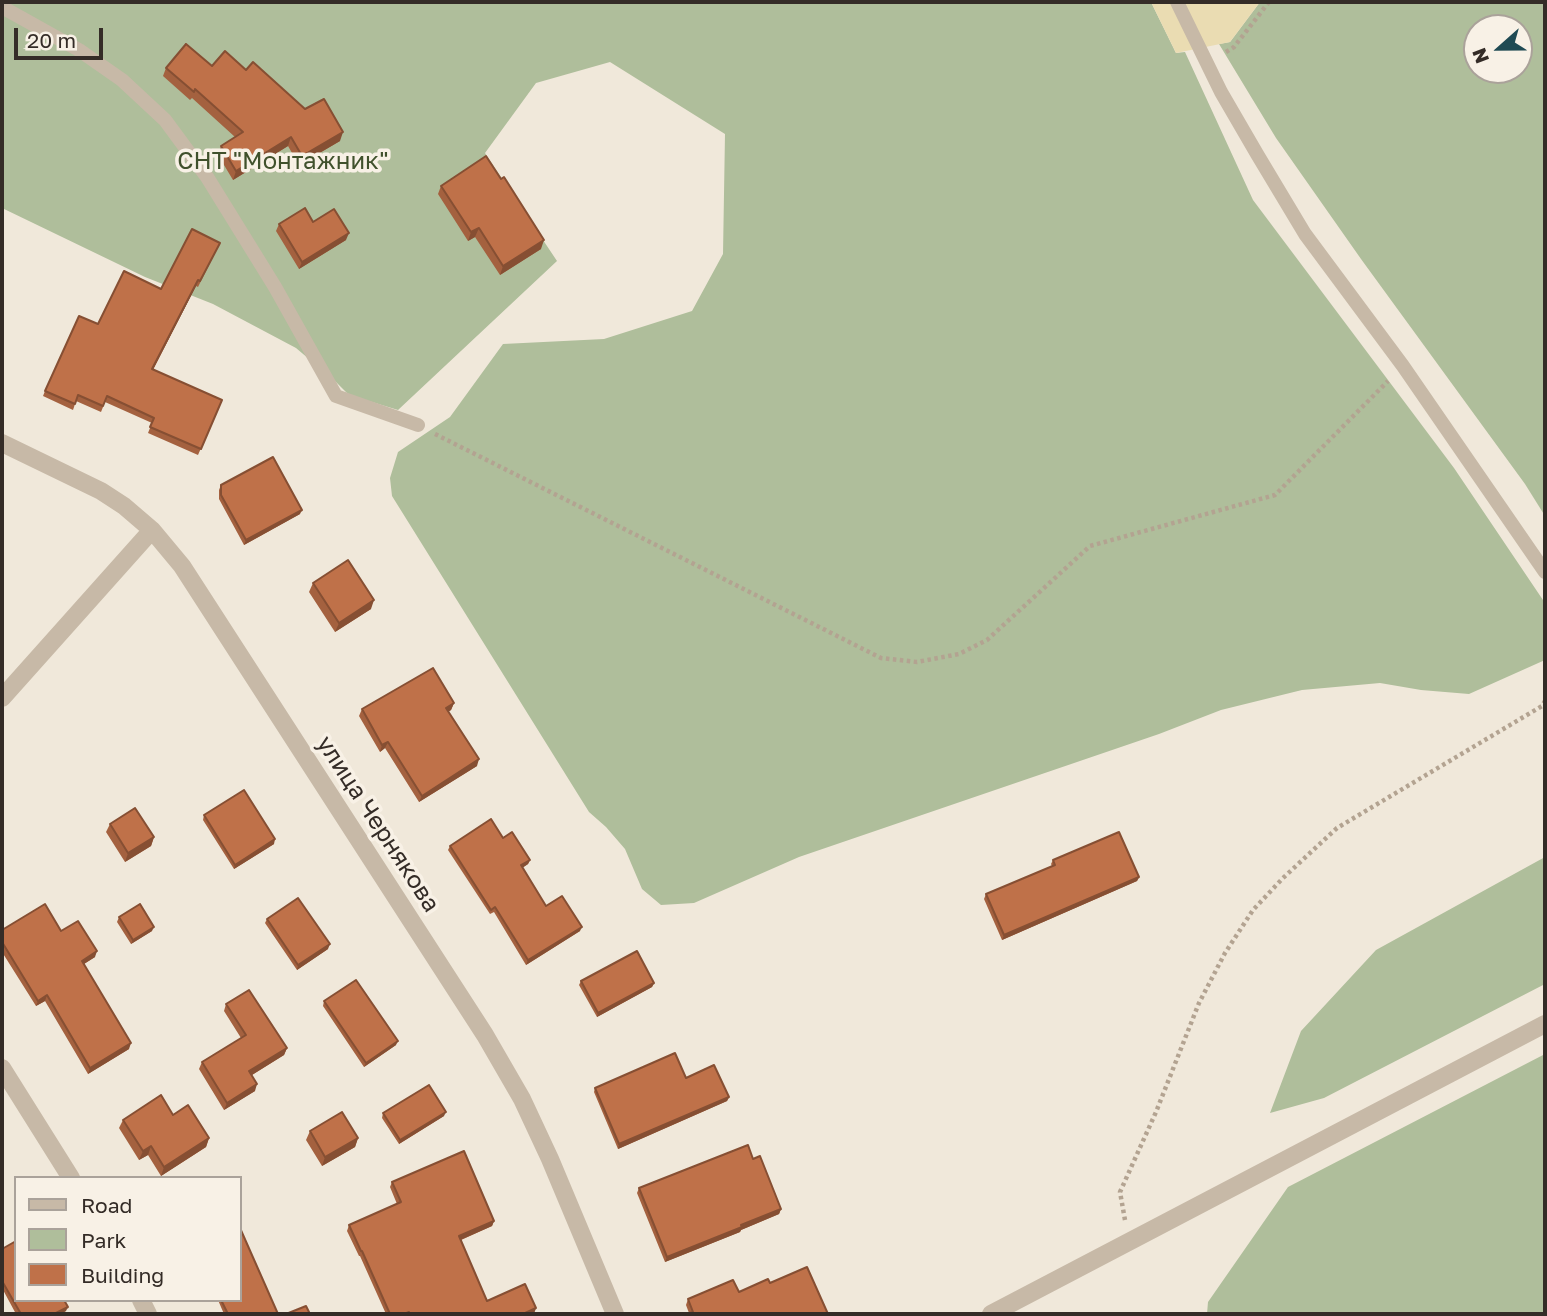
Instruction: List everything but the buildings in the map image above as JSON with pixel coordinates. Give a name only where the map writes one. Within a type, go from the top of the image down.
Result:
[{"type":"street","name":"улица Чернякова","points":[[2,443],[101,491],[124,506],[152,530],[182,566],[485,1035],[522,1099],[615,1314]]},
{"type":"street","points":[[2,698],[152,530]]},
{"type":"street","points":[[991,1314],[1545,1024]]},
{"type":"street","points":[[2,1068],[70,1176]]},
{"type":"lane","points":[[1177,2],[1257,154],[1306,234],[1403,366],[1545,572]]},
{"type":"lane","points":[[2,6],[79,50],[122,80],[165,120],[208,177],[275,287],[336,396],[418,425]]},
{"type":"path","points":[[1207,62],[1234,47],[1269,2]]},
{"type":"path","points":[[418,425],[881,658],[917,662],[958,654],[987,640],[1090,545],[1275,495],[1403,366]]},
{"type":"path","points":[[1129,1242],[1120,1192],[1156,1112],[1199,1003],[1225,953],[1253,910],[1337,828],[1542,706],[1545,701]]},
{"type":"green space","name":"СНТ \"Монтажник\"","points":[[2,2],[1151,2],[1176,53],[1185,52],[1253,200],[1454,468],[1545,603],[1545,660],[1469,694],[1380,683],[1302,690],[1221,710],[1159,734],[799,857],[694,903],[661,905],[642,889],[625,849],[589,812],[392,496],[390,478],[398,452],[450,417],[503,344],[604,339],[692,311],[723,254],[725,134],[610,62],[536,83],[485,153],[557,261],[398,410],[349,395],[296,348],[213,304],[145,277],[2,208]]},
{"type":"green space","points":[[1260,2],[1545,2],[1545,516],[1525,484],[1276,138],[1219,44],[1230,42]]},
{"type":"green space","points":[[1545,857],[1545,984],[1324,1098],[1270,1113],[1301,1031],[1376,950]]},
{"type":"green space","points":[[1545,1054],[1545,1314],[1207,1314],[1208,1302],[1288,1187]]},
{"type":"sand","points":[[1151,2],[1260,2],[1230,42],[1176,53]]}]
